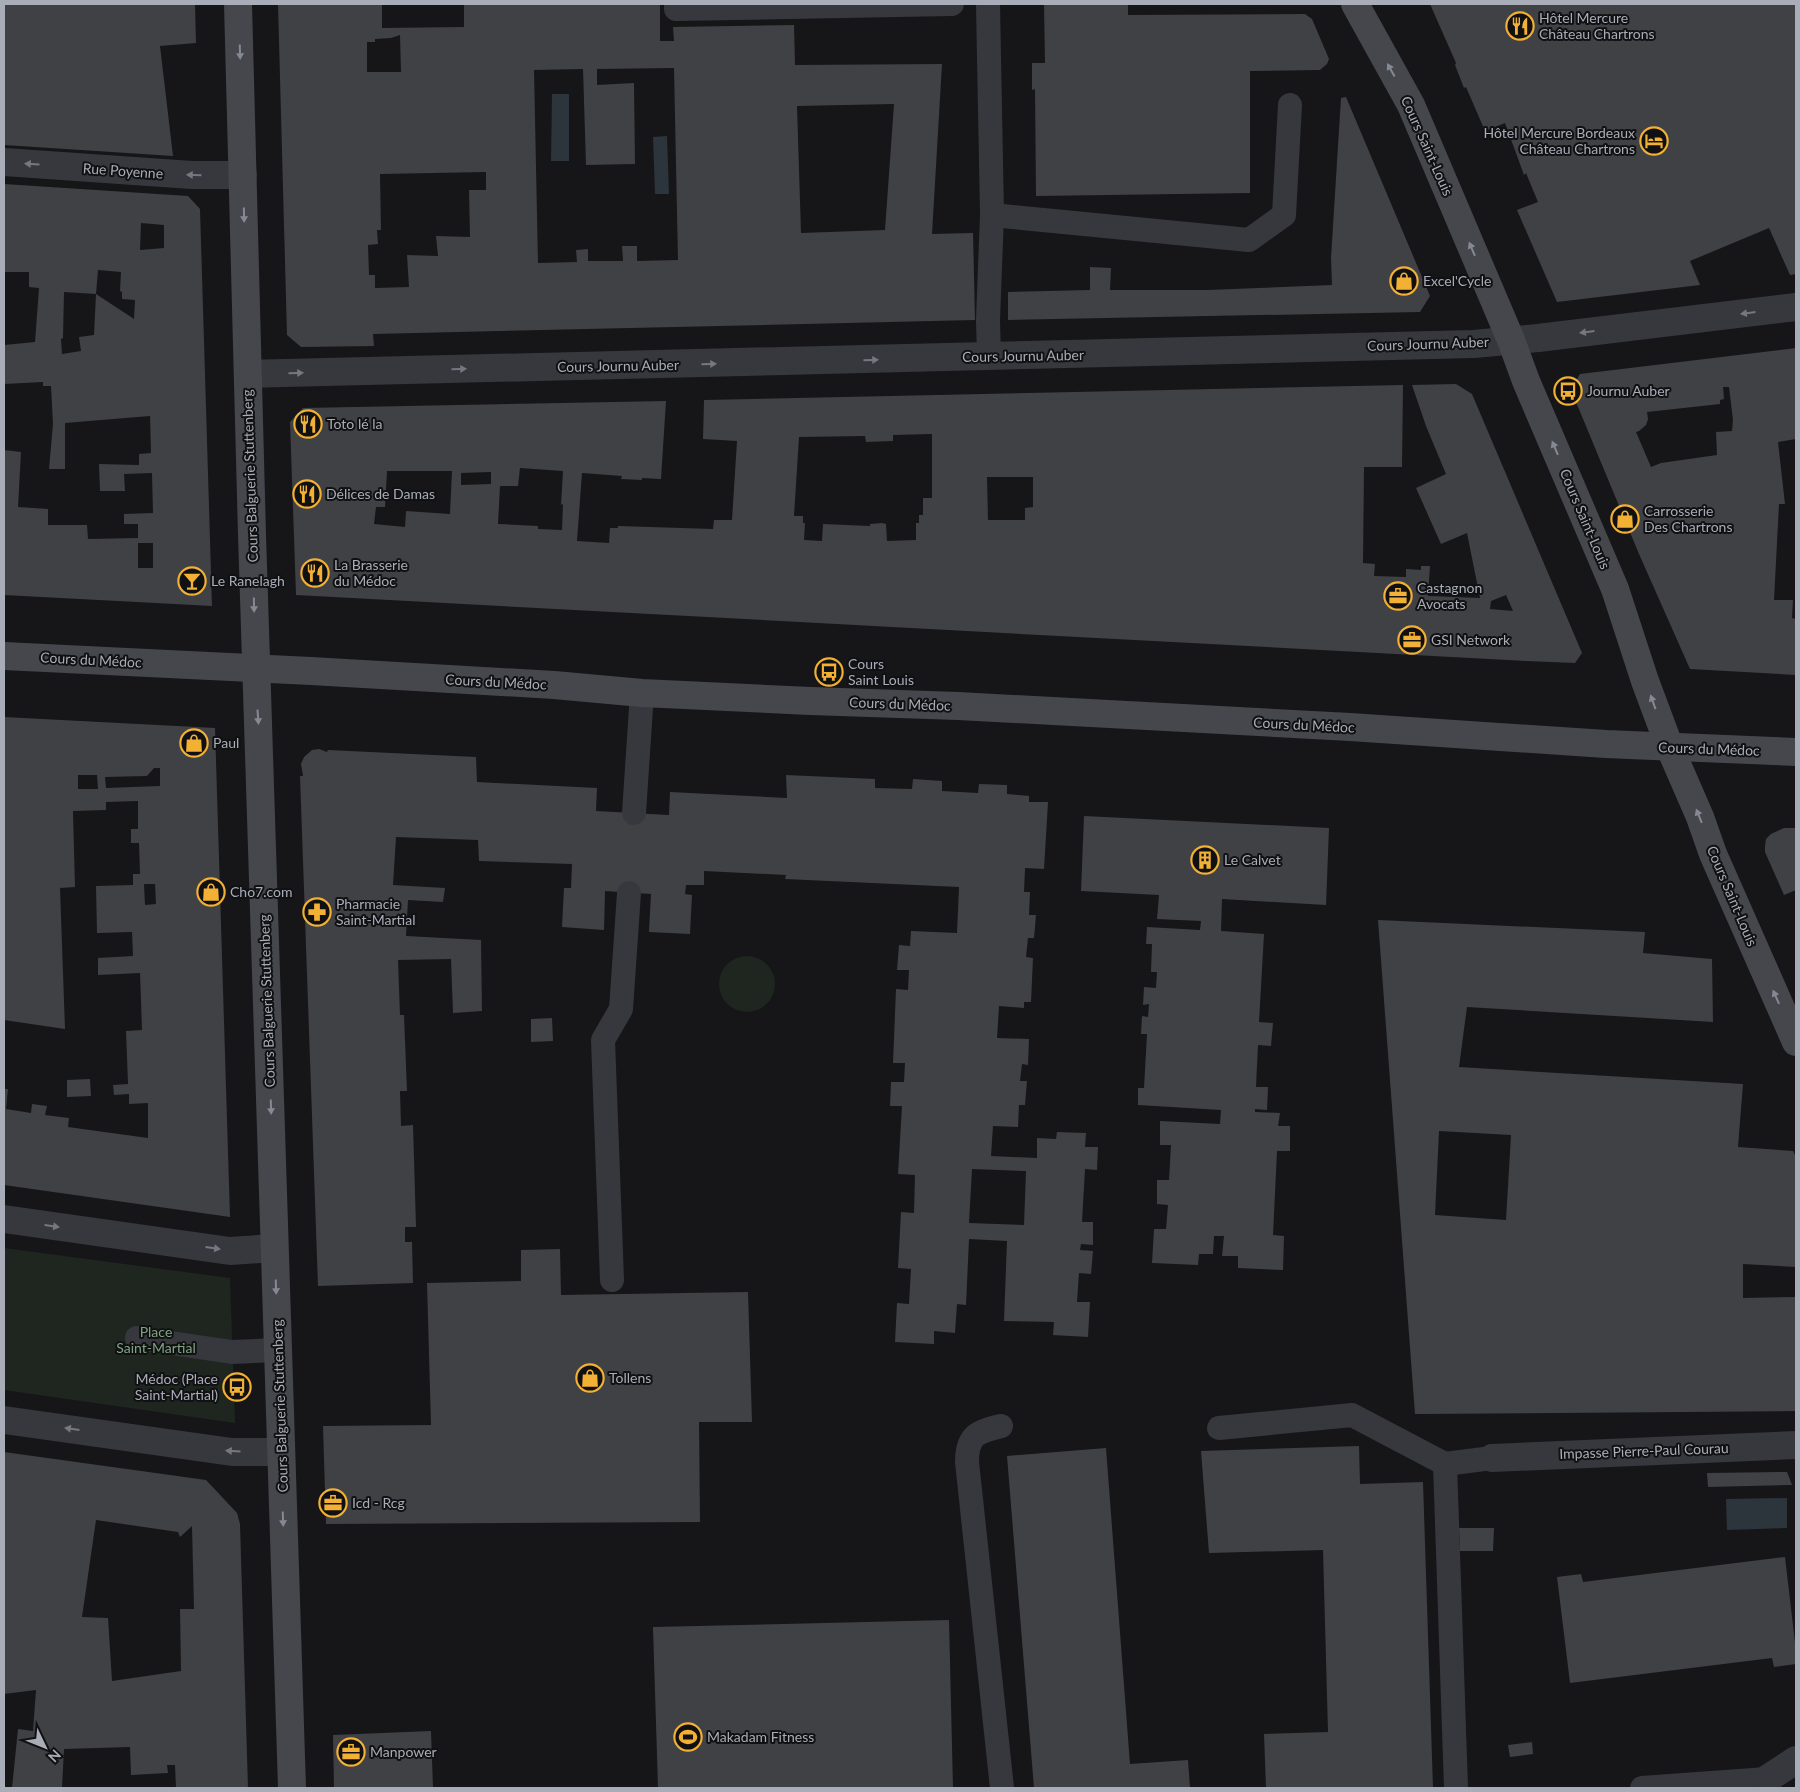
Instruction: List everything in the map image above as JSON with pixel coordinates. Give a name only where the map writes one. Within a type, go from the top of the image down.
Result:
[{"type":"main road","name":"Cours Balguerie Stuttenberg","points":[[238,4],[274,1248],[292,1788]]},
{"type":"main road","name":"Cours Saint-Louis","points":[[1355,4],[1411,105],[1511,340],[1526,380],[1615,589],[1645,681],[1670,748],[1700,816],[1713,854],[1796,1042]]},
{"type":"main road","name":"Cours du Médoc","points":[[4,656],[544,684],[642,693],[811,702],[958,706],[1340,726],[1670,748],[1796,752]]},
{"type":"street","name":"Rue Poyenne","points":[[4,162],[192,176],[243,174]]},
{"type":"street","name":"Cours Journu Auber","points":[[248,374],[1474,344],[1796,307]]},
{"type":"street","points":[[4,1220],[230,1251],[274,1248]]},
{"type":"street","points":[[4,1420],[232,1452],[281,1452]]},
{"type":"street","name":"Impasse Pierre-Paul Courau","points":[[1492,1458],[1796,1445]]},
{"type":"street","points":[[1766,1784],[1796,1760]]},
{"type":"lane","points":[[676,4],[676,8],[952,4]]},
{"type":"lane","points":[[988,4],[992,215],[988,320],[989,357]]},
{"type":"lane","points":[[992,215],[1249,240],[1284,215],[1290,104]]},
{"type":"lane","points":[[634,813],[642,693]]},
{"type":"lane","points":[[612,1280],[603,1040],[621,1009],[629,893]]},
{"type":"lane","points":[[137,1338],[232,1352],[278,1350]]},
{"type":"lane","points":[[1219,1428],[1352,1415],[1445,1464],[1492,1458]]},
{"type":"lane","points":[[1001,1426],[974,1436],[967,1448],[967,1462],[1002,1788]]},
{"type":"lane","points":[[1445,1464],[1456,1788]]},
{"type":"lane","points":[[1642,1788],[1766,1784]]},
{"type":"green space","points":[[741,956],[753,956],[763,960],[771,968],[775,984],[771,1000],[763,1008],[753,1012],[741,1012],[731,1008],[723,1000],[719,990],[719,978],[723,968],[731,960]]},
{"type":"green space","name":"Place Saint-Martial","points":[[4,1248],[230,1278],[235,1423],[4,1390]]},
{"type":"shaded area","points":[[552,94],[569,94],[569,161],[551,161]]},
{"type":"shaded area","points":[[667,136],[669,194],[655,194],[653,137]]},
{"type":"shaded area","points":[[1787,1498],[1787,1528],[1727,1530],[1726,1499]]},
{"type":"building","points":[[4,4],[195,4],[196,43],[160,46],[173,156],[4,145]]},
{"type":"building","points":[[278,4],[382,4],[382,28],[464,27],[464,4],[660,4],[660,41],[674,41],[673,27],[794,25],[795,65],[942,64],[932,234],[973,233],[975,320],[373,334],[374,346],[301,347],[287,335]],"holes":[[[400,35],[401,72],[367,72],[367,42],[375,42],[375,39],[391,38]],[[674,68],[678,260],[637,261],[637,246],[622,246],[623,261],[588,261],[588,249],[576,250],[577,262],[538,263],[534,70],[583,69],[586,165],[635,164],[634,83],[597,85],[597,69]],[[894,104],[885,230],[801,233],[797,106]],[[486,172],[486,190],[469,190],[470,237],[436,236],[438,256],[407,255],[409,287],[375,288],[375,275],[369,275],[368,245],[378,244],[377,230],[381,230],[380,174]]]},
{"type":"building","points":[[1044,4],[1128,4],[1128,15],[1305,14],[1312,19],[1329,59],[1327,64],[1320,70],[1250,71],[1250,193],[1036,196],[1035,89],[1032,90],[1032,63],[1045,63]]},
{"type":"building","name":"Hôtel Mercure Bordeaux Château Chartrons","points":[[1430,4],[1796,4],[1796,274],[1790,275],[1769,228],[1690,261],[1700,285],[1557,302],[1517,210],[1538,202],[1526,173],[1524,175],[1505,123],[1485,131],[1466,87],[1464,88],[1455,65],[1456,63]]},
{"type":"building","points":[[1346,97],[1430,296],[1420,312],[1008,320],[1008,292],[1090,290],[1090,267],[1111,268],[1110,290],[1208,290],[1332,285],[1331,258],[1341,98]]},
{"type":"building","points":[[4,184],[188,196],[200,209],[212,606],[4,595],[4,450],[21,452],[18,507],[48,509],[48,525],[87,525],[88,539],[138,538],[138,524],[124,524],[124,514],[153,513],[152,473],[124,474],[125,491],[100,491],[99,464],[139,465],[139,454],[151,453],[150,416],[65,423],[65,469],[49,469],[53,424],[51,386],[43,386],[43,382],[4,384],[4,345],[35,342],[39,288],[29,287],[29,272],[4,272]],"holes":[[[141,223],[164,225],[164,248],[140,250]],[[98,270],[121,272],[120,291],[122,292],[122,299],[135,300],[134,319],[96,294]],[[64,292],[96,294],[94,335],[79,337],[81,351],[62,354]],[[138,543],[153,543],[153,568],[138,568]]]},
{"type":"building","points":[[1796,348],[1796,439],[1778,442],[1785,504],[1779,504],[1774,600],[1793,600],[1792,618],[1796,619],[1796,675],[1690,669],[1639,554],[1571,390],[1580,374]],"holes":[[[1723,387],[1729,387],[1733,420],[1732,431],[1716,432],[1717,455],[1661,463],[1651,467],[1636,432],[1646,425],[1648,419],[1647,412],[1720,404],[1720,400],[1724,399]]]},
{"type":"building","points":[[1456,384],[1472,394],[1582,653],[1575,663],[296,595],[290,422],[303,408],[666,401],[661,479],[621,479],[622,476],[582,473],[577,541],[609,543],[610,528],[618,528],[618,526],[713,529],[714,520],[732,520],[737,441],[703,439],[704,400],[1403,385],[1402,467],[1364,467],[1363,563],[1375,564],[1374,576],[1406,577],[1406,569],[1421,570],[1421,566],[1430,566],[1428,596],[1480,598],[1467,533],[1441,544],[1416,488],[1446,474],[1426,426],[1412,385]],"holes":[[[932,434],[932,498],[923,498],[923,515],[919,515],[919,523],[916,523],[916,540],[887,541],[886,524],[882,523],[870,524],[870,526],[823,524],[822,541],[804,540],[805,523],[803,523],[803,516],[794,516],[799,437],[865,436],[866,442],[893,441],[893,435]],[[520,468],[563,471],[562,530],[538,529],[538,526],[498,524],[500,486],[518,486]],[[387,471],[452,471],[450,514],[406,511],[405,527],[374,524],[376,507],[385,507]],[[491,472],[491,484],[461,485],[461,473]],[[987,477],[1033,477],[1033,507],[1025,508],[1025,520],[988,520]],[[1506,595],[1513,611],[1490,609],[1491,601]]]},
{"type":"building","points":[[4,717],[215,728],[230,1217],[4,1185],[4,1089],[8,1089],[6,1109],[31,1113],[32,1104],[47,1106],[45,1115],[69,1118],[68,1127],[148,1138],[148,1103],[129,1104],[129,1094],[114,1095],[113,1085],[128,1084],[126,1031],[142,1030],[140,973],[98,975],[98,958],[133,956],[132,932],[97,933],[96,886],[133,885],[133,874],[140,874],[139,843],[131,843],[131,829],[138,829],[138,801],[106,802],[106,810],[73,811],[75,887],[60,888],[65,1029],[4,1020]],"holes":[[[154,768],[160,768],[160,786],[106,788],[105,777],[147,776]],[[78,775],[97,775],[98,789],[78,789]],[[144,884],[155,884],[156,904],[145,905]]]},
{"type":"building","points":[[312,750],[476,757],[477,782],[597,788],[596,811],[669,815],[670,792],[787,798],[786,775],[875,779],[875,788],[912,789],[913,779],[942,781],[942,791],[978,793],[979,784],[1007,785],[1007,794],[1029,796],[1029,802],[1048,802],[1044,869],[1025,868],[1024,892],[1030,892],[1029,915],[1036,915],[1034,938],[1028,938],[1026,957],[1033,958],[1031,1002],[1024,1002],[1024,1008],[999,1006],[997,1038],[1029,1039],[1028,1065],[1022,1064],[1020,1081],[1027,1081],[1025,1105],[1019,1105],[1018,1127],[993,1126],[991,1156],[1037,1158],[1037,1138],[1056,1139],[1057,1132],[1086,1133],[1085,1147],[1098,1147],[1097,1170],[1085,1169],[1082,1222],[1093,1222],[1093,1245],[1081,1244],[1080,1250],[1093,1251],[1091,1274],[1079,1273],[1077,1302],[1090,1302],[1088,1337],[1053,1335],[1054,1322],[1004,1321],[1007,1241],[969,1239],[966,1305],[957,1304],[955,1333],[934,1331],[934,1344],[895,1342],[897,1303],[909,1304],[911,1269],[898,1268],[901,1212],[914,1213],[915,1175],[898,1174],[902,1106],[890,1106],[891,1082],[904,1082],[905,1063],[893,1063],[896,989],[908,990],[909,970],[897,970],[899,945],[910,946],[911,931],[957,933],[959,887],[785,879],[786,875],[704,871],[704,885],[686,885],[685,894],[692,895],[690,934],[649,932],[651,894],[605,891],[604,930],[562,927],[564,888],[571,888],[572,864],[479,861],[478,840],[396,837],[393,885],[445,888],[443,902],[408,900],[406,936],[481,940],[482,1011],[453,1013],[451,959],[398,960],[400,1015],[404,1015],[407,1091],[400,1091],[401,1126],[413,1125],[416,1227],[405,1227],[405,1242],[412,1242],[413,1283],[318,1286],[300,776],[303,776],[301,764],[304,757]],"holes":[[[972,1169],[1026,1171],[1024,1225],[969,1223]]]},
{"type":"building","points":[[1084,816],[1329,828],[1326,905],[1222,899],[1221,931],[1264,934],[1259,1022],[1273,1023],[1271,1046],[1258,1045],[1256,1087],[1268,1087],[1267,1110],[1255,1109],[1255,1112],[1280,1113],[1278,1126],[1290,1126],[1290,1151],[1277,1151],[1273,1235],[1284,1236],[1283,1270],[1238,1268],[1238,1256],[1222,1256],[1224,1236],[1214,1236],[1213,1254],[1199,1254],[1198,1265],[1152,1263],[1154,1229],[1166,1229],[1168,1205],[1157,1204],[1157,1180],[1169,1180],[1171,1145],[1160,1145],[1160,1121],[1220,1124],[1221,1110],[1138,1105],[1138,1088],[1144,1088],[1147,1034],[1141,1034],[1142,1016],[1148,1017],[1149,1004],[1143,1005],[1144,987],[1156,988],[1157,972],[1151,972],[1152,944],[1146,944],[1147,927],[1200,930],[1201,921],[1157,919],[1159,895],[1081,891]]},
{"type":"building","points":[[1784,828],[1796,828],[1796,890],[1784,895],[1765,852],[1765,846],[1766,839],[1771,834]]},
{"type":"building","points":[[1378,920],[1645,932],[1643,953],[1712,959],[1713,1022],[1467,1007],[1459,1067],[1743,1084],[1738,1147],[1793,1151],[1796,1157],[1796,1267],[1743,1264],[1743,1298],[1796,1297],[1796,1411],[1415,1414]],"holes":[[[1439,1131],[1511,1135],[1506,1220],[1435,1215]]]},
{"type":"building","points":[[552,1018],[553,1041],[531,1042],[531,1019]]},
{"type":"building","points":[[90,1079],[91,1096],[67,1097],[67,1080]]},
{"type":"building","points":[[560,1249],[561,1295],[748,1292],[752,1422],[699,1422],[700,1522],[326,1524],[323,1426],[431,1425],[427,1283],[521,1281],[521,1250]]},
{"type":"building","points":[[1359,1446],[1360,1484],[1423,1482],[1433,1788],[1266,1788],[1264,1734],[1328,1732],[1323,1550],[1209,1553],[1201,1451]]},
{"type":"building","points":[[1106,1448],[1130,1764],[1188,1760],[1190,1788],[1034,1788],[1007,1456]]},
{"type":"building","points":[[4,1452],[206,1480],[237,1513],[240,1524],[248,1788],[176,1788],[175,1765],[167,1765],[168,1773],[131,1775],[130,1747],[64,1749],[62,1788],[12,1788],[18,1729],[33,1731],[36,1690],[4,1694]],"holes":[[[96,1520],[178,1532],[180,1537],[192,1526],[194,1609],[180,1609],[181,1671],[112,1681],[108,1618],[82,1617]]]},
{"type":"building","points":[[1787,1472],[1792,1485],[1708,1487],[1707,1473]]},
{"type":"building","points":[[1459,1528],[1494,1528],[1493,1551],[1460,1551]]},
{"type":"building","points":[[1785,1557],[1796,1664],[1774,1667],[1772,1658],[1570,1683],[1557,1577],[1581,1574],[1583,1582]]},
{"type":"building","points":[[949,1620],[953,1788],[658,1788],[653,1627]]},
{"type":"building","points":[[431,1731],[433,1788],[334,1788],[333,1735]]},
{"type":"building","points":[[1532,1742],[1533,1754],[1510,1757],[1508,1745]]},
{"type":"place","name":"Hôtel Mercure Château Chartrons","points":[[1520,26]]},
{"type":"place","name":"Hôtel Mercure Bordeaux Château Chartrons","points":[[1654,141]]},
{"type":"place","name":"Excel'Cycle","points":[[1404,281]]},
{"type":"place","name":"Journu Auber","points":[[1568,391]]},
{"type":"place","name":"Toto lé la","points":[[308,424]]},
{"type":"place","name":"Délices de Damas","points":[[307,494]]},
{"type":"place","name":"Carrosserie Des Chartrons","points":[[1625,519]]},
{"type":"place","name":"La Brasserie du Médoc","points":[[315,573]]},
{"type":"place","name":"Le Ranelagh","points":[[192,581]]},
{"type":"place","name":"Castagnon Avocats","points":[[1398,596]]},
{"type":"place","name":"GSI Network","points":[[1412,640]]},
{"type":"place","name":"Cours Saint Louis","points":[[829,672]]},
{"type":"place","name":"Paul","points":[[194,743]]},
{"type":"place","name":"Le Calvet","points":[[1205,860]]},
{"type":"place","name":"Cho7.com","points":[[211,892]]},
{"type":"place","name":"Pharmacie Saint-Martial","points":[[317,912]]},
{"type":"place","name":"Tollens","points":[[590,1378]]},
{"type":"place","name":"Médoc (Place Saint-Martial)","points":[[237,1387]]},
{"type":"place","name":"Icd - Rcg","points":[[333,1503]]},
{"type":"place","name":"Makadam Fitness","points":[[688,1737]]},
{"type":"place","name":"Manpower","points":[[351,1752]]}]
